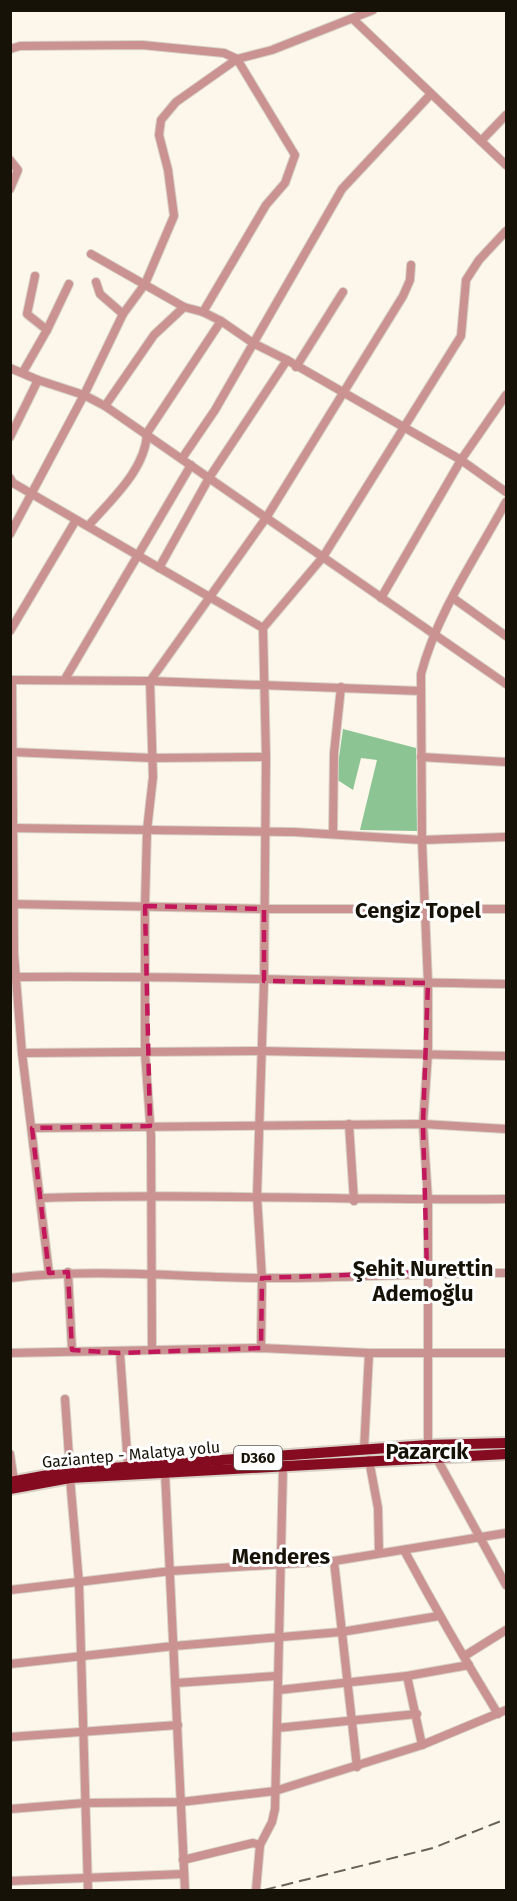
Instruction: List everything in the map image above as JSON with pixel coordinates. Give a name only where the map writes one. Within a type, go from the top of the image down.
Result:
[{"type":"highway","name":"Gaziantep - Malatya yolu","points":[[70,1475],[283,1468],[428,1445],[507,1443]]},
{"type":"highway","name":"Gaziantep - Malatya yolu","points":[[12,1484],[128,1467],[366,1455],[436,1458],[507,1454]]},
{"type":"street","points":[[10,534],[84,395],[123,314],[145,284],[174,216],[168,170],[159,135],[161,120],[176,102],[237,59],[272,50],[373,10]]},
{"type":"street","points":[[353,19],[507,165]]},
{"type":"street","points":[[10,50],[20,46],[142,45],[224,53],[237,59],[295,155],[285,183],[266,205],[203,312]]},
{"type":"street","points":[[183,458],[215,410],[342,189],[431,94]]},
{"type":"street","points":[[481,141],[507,115]]},
{"type":"street","points":[[10,160],[18,170],[10,189]]},
{"type":"street","points":[[261,1348],[262,1278],[257,1196],[264,981],[266,757],[263,628],[323,557],[461,336],[466,280],[479,260],[507,231]]},
{"type":"street","points":[[92,254],[184,306],[221,321],[253,343],[287,360],[461,460],[507,492]]},
{"type":"street","points":[[152,1350],[150,1126],[145,1053],[147,976],[145,906],[152,758],[150,681],[266,518],[344,394],[403,296],[410,280],[411,265]]},
{"type":"street","points":[[35,276],[27,314],[47,330]]},
{"type":"street","points":[[96,282],[100,294],[123,314]]},
{"type":"street","points":[[23,372],[47,330],[69,284]]},
{"type":"street","points":[[296,367],[343,292]]},
{"type":"street","points":[[105,406],[154,335],[184,306]]},
{"type":"street","points":[[88,526],[120,491],[147,449],[147,433],[221,321]]},
{"type":"street","points":[[159,568],[209,478],[287,360]]},
{"type":"street","points":[[10,368],[84,395],[105,406],[507,684]]},
{"type":"street","points":[[10,438],[38,380]]},
{"type":"street","points":[[381,597],[461,460],[507,395]]},
{"type":"street","points":[[65,680],[136,555],[191,465]]},
{"type":"street","points":[[10,478],[13,483],[263,628]]},
{"type":"street","points":[[428,1445],[428,1200],[423,1124],[428,1053],[428,983],[422,840],[421,691],[425,659],[435,635],[507,502]]},
{"type":"street","points":[[10,631],[76,520]]},
{"type":"street","points":[[453,598],[507,636]]},
{"type":"street","points":[[49,1273],[42,1198],[22,1053],[17,977],[13,963],[11,680],[263,684],[421,691]]},
{"type":"street","points":[[333,834],[334,753],[341,687]]},
{"type":"street","points":[[11,752],[152,758],[266,757]]},
{"type":"street","points":[[421,757],[507,762]]},
{"type":"street","points":[[12,828],[265,831],[422,840],[507,837]]},
{"type":"street","points":[[12,904],[264,909],[507,909]]},
{"type":"street","points":[[17,977],[147,976],[264,981],[507,984]]},
{"type":"street","points":[[22,1053],[260,1051],[507,1056]]},
{"type":"street","points":[[349,1124],[354,1201]]},
{"type":"street","points":[[32,1128],[423,1124],[507,1129]]},
{"type":"street","points":[[42,1198],[151,1195],[257,1196],[354,1201],[507,1199]]},
{"type":"street","points":[[68,1272],[72,1350]]},
{"type":"street","points":[[10,1278],[68,1272],[262,1278],[427,1272],[507,1273]]},
{"type":"street","points":[[10,1353],[72,1350],[120,1353],[152,1350],[261,1348],[369,1353],[507,1353]]},
{"type":"street","points":[[120,1353],[128,1467]]},
{"type":"street","points":[[369,1353],[366,1455],[378,1508],[379,1552]]},
{"type":"street","points":[[65,1399],[79,1583],[88,1890]]},
{"type":"street","points":[[10,1454],[12,1484]]},
{"type":"street","points":[[436,1458],[507,1585]]},
{"type":"street","points":[[256,1890],[260,1845],[272,1822],[275,1791],[279,1690],[276,1676],[282,1564],[283,1468]]},
{"type":"street","points":[[165,1473],[185,1890]]},
{"type":"street","points":[[10,1590],[171,1571],[334,1561],[507,1533]]},
{"type":"street","points":[[404,1550],[439,1616],[466,1655],[469,1665],[498,1714]]},
{"type":"street","points":[[334,1561],[357,1767]]},
{"type":"street","points":[[10,1664],[174,1646],[341,1632],[439,1616]]},
{"type":"street","points":[[466,1655],[507,1630]]},
{"type":"street","points":[[279,1690],[407,1676],[469,1665]]},
{"type":"street","points":[[176,1683],[276,1676]]},
{"type":"street","points":[[407,1676],[422,1745]]},
{"type":"street","points":[[10,1809],[85,1803],[181,1802],[275,1791],[422,1745],[507,1710]]},
{"type":"street","points":[[277,1728],[417,1714]]},
{"type":"street","points":[[10,1737],[178,1725]]},
{"type":"street","points":[[183,1860],[253,1844],[260,1845]]},
{"type":"street","points":[[10,1881],[87,1876],[184,1874]]},
{"type":"highlighted area","points":[[145,906],[264,909],[264,981],[428,983],[423,1124],[427,1272],[262,1278],[261,1348],[120,1353],[72,1350],[68,1272],[49,1273],[32,1128],[150,1126]]},
{"type":"green space","points":[[343,729],[416,748],[417,831],[360,830],[377,760],[361,758],[353,790],[336,779]]},
{"type":"railway","points":[[264,1890],[433,1848],[506,1819]]},
{"type":"district","name":"Cengiz Topel","points":[[418,910]]},
{"type":"district","name":"Şehit Nurettin Ademoğlu","points":[[423,1280]]},
{"type":"district","name":"Pazarcık","points":[[427,1451]]},
{"type":"district","name":"Menderes","points":[[281,1556]]}]
